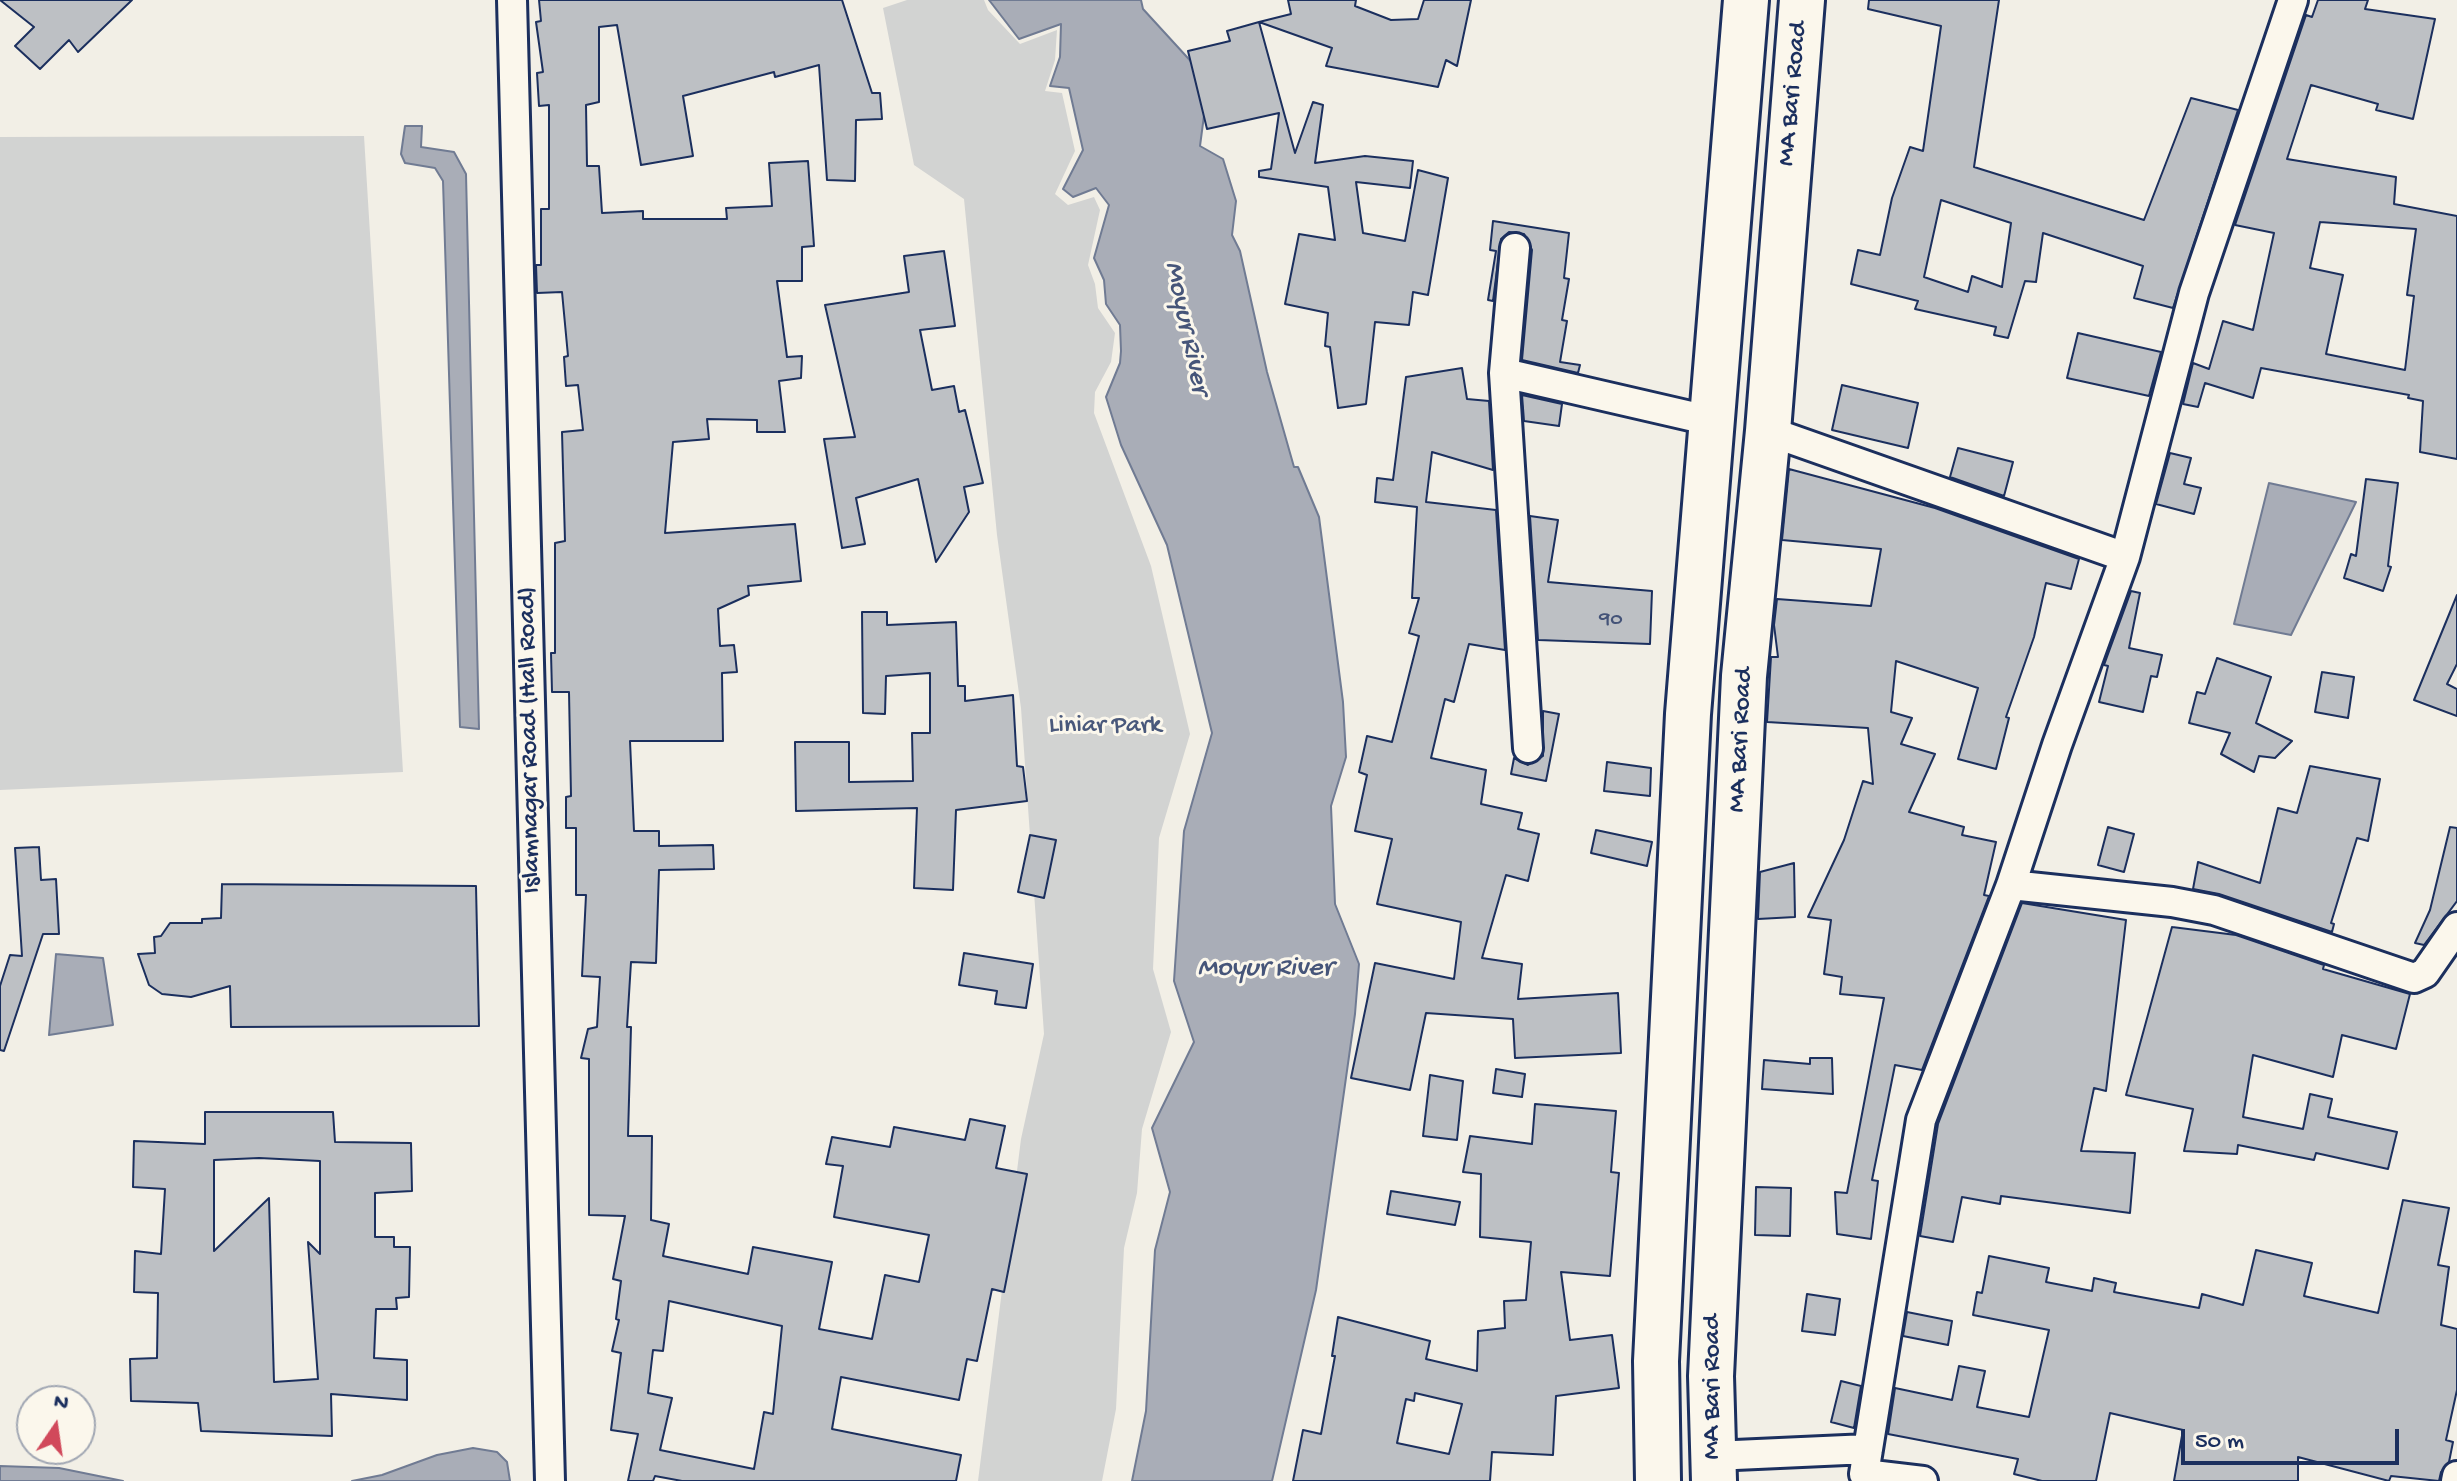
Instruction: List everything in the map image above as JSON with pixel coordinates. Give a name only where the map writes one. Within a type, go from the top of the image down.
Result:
[{"type":"main road","name":"MA Bari Road","points":[[1658,1481],[1656,1361],[1688,714],[1746,0]]},
{"type":"main road","name":"MA Bari Road","points":[[1713,1468],[1711,1376],[1744,676],[1768,431],[1802,0]]},
{"type":"street","name":"Islamnagar Road (Hall Road)","points":[[512,0],[550,1481]]},
{"type":"street","points":[[1923,1481],[1864,1474],[1921,1120],[2011,885],[2057,745],[2125,557],[2194,293],[2293,0]]},
{"type":"street","points":[[1515,248],[1504,373],[1528,748]]},
{"type":"street","points":[[1504,373],[1712,421]]},
{"type":"street","points":[[1768,431],[2125,557]]},
{"type":"street","points":[[2011,885],[2172,902],[2214,910],[2414,978],[2425,973],[2457,927]]},
{"type":"street","points":[[1713,1468],[1868,1449]]},
{"type":"green space","name":"Liniar Park","points":[[907,0],[984,0],[988,10],[1020,44],[1057,30],[1055,60],[1045,91],[1062,93],[1075,151],[1055,194],[1068,205],[1094,197],[1100,210],[1088,265],[1095,284],[1098,308],[1115,333],[1111,362],[1095,392],[1094,413],[1151,566],[1190,734],[1159,838],[1153,969],[1171,1032],[1142,1129],[1137,1193],[1124,1248],[1116,1409],[1102,1481],[978,1481],[1021,1139],[1044,1034],[1021,708],[997,535],[964,199],[914,165],[883,8]]},
{"type":"green space","points":[[364,136],[403,772],[0,790],[0,137]]},
{"type":"water","name":"Moyur River","points":[[989,0],[1141,0],[1143,9],[1197,68],[1205,108],[1200,146],[1223,159],[1236,201],[1232,235],[1240,251],[1267,372],[1294,467],[1298,467],[1319,517],[1343,702],[1346,757],[1331,806],[1335,904],[1359,964],[1355,1014],[1316,1290],[1272,1481],[1132,1481],[1146,1411],[1155,1250],[1170,1192],[1152,1128],[1194,1042],[1174,981],[1184,831],[1212,733],[1167,545],[1121,445],[1106,397],[1120,363],[1121,351],[1120,325],[1106,304],[1104,280],[1094,258],[1109,205],[1096,188],[1073,197],[1063,189],[1083,150],[1069,88],[1050,86],[1060,57],[1061,24],[1019,39]]},
{"type":"water","points":[[405,126],[422,126],[421,147],[454,152],[466,174],[479,729],[460,727],[443,181],[435,168],[405,163],[401,154]]},
{"type":"water","points":[[2269,483],[2356,502],[2291,635],[2234,624]]},
{"type":"water","points":[[56,954],[103,958],[113,1025],[49,1035]]},
{"type":"water","points":[[473,1448],[497,1452],[507,1462],[510,1481],[352,1481],[382,1475],[437,1455]]},
{"type":"water","points":[[0,1466],[59,1468],[123,1481],[0,1481]]},
{"type":"building","points":[[0,0],[132,0],[78,52],[69,40],[40,69],[15,46],[34,27]]},
{"type":"building","points":[[539,0],[842,0],[872,93],[880,93],[882,119],[856,120],[855,181],[827,180],[819,65],[775,77],[774,72],[683,96],[693,156],[641,165],[617,25],[599,27],[599,102],[586,105],[587,166],[599,166],[602,213],[643,211],[643,219],[727,219],[726,208],[772,206],[769,163],[808,161],[814,246],[802,247],[802,281],[777,281],[787,357],[802,356],[801,378],[779,381],[785,432],[757,432],[757,420],[707,419],[709,439],[673,442],[665,533],[795,524],[801,581],[748,586],[749,595],[718,609],[720,646],[734,645],[737,672],[722,673],[723,741],[630,741],[634,831],[659,831],[659,846],[713,845],[714,869],[659,870],[656,963],[631,962],[627,1027],[631,1027],[628,1136],[652,1136],[651,1220],[669,1224],[663,1256],[748,1274],[753,1247],[832,1262],[819,1329],[872,1339],[885,1275],[919,1282],[929,1235],[834,1217],[843,1166],[826,1164],[832,1137],[890,1147],[894,1127],[965,1140],[970,1119],[1005,1126],[996,1168],[1027,1174],[1004,1292],[992,1289],[977,1361],[967,1359],[959,1400],[841,1377],[832,1429],[961,1455],[956,1481],[682,1481],[655,1476],[653,1481],[628,1481],[638,1434],[611,1430],[621,1353],[612,1351],[619,1320],[616,1319],[621,1281],[613,1279],[625,1216],[589,1215],[589,1059],[581,1058],[588,1029],[597,1027],[600,977],[582,976],[586,895],[576,895],[576,828],[566,828],[566,797],[571,796],[569,692],[552,692],[555,543],[565,541],[562,432],[583,430],[578,385],[566,386],[564,357],[568,356],[562,292],[537,293],[536,265],[541,265],[541,209],[549,209],[549,105],[539,106],[537,73],[543,72],[536,22],[541,21]],"holes":[[[669,1301],[782,1326],[773,1414],[764,1412],[754,1469],[660,1450],[672,1398],[648,1393],[653,1350],[663,1351]]]},
{"type":"building","points":[[1288,0],[1356,0],[1355,6],[1391,20],[1418,19],[1424,0],[1471,0],[1457,66],[1446,60],[1438,87],[1326,66],[1332,48],[1259,22],[1291,14]]},
{"type":"building","points":[[1869,0],[1999,0],[1974,167],[2144,220],[2191,98],[2238,110],[2173,308],[2134,298],[2143,266],[2043,233],[2036,282],[2025,281],[2008,338],[1994,335],[1996,327],[1915,309],[1918,301],[1851,284],[1858,250],[1880,255],[1892,198],[1910,147],[1923,151],[1941,26],[1868,9]],"holes":[[[1941,200],[2011,223],[2002,287],[1972,276],[1968,292],[1924,277]]]},
{"type":"building","points":[[2318,0],[2368,0],[2365,9],[2435,19],[2413,119],[2376,110],[2378,104],[2311,85],[2287,159],[2396,177],[2394,204],[2457,216],[2457,459],[2420,452],[2423,401],[2408,398],[2409,395],[2261,368],[2253,398],[2205,383],[2198,407],[2183,404],[2193,363],[2209,369],[2223,321],[2253,330],[2274,233],[2235,225],[2306,15],[2312,17]],"holes":[[[2320,222],[2416,229],[2407,295],[2414,296],[2405,370],[2326,354],[2343,275],[2310,268]]]},
{"type":"building","points":[[1259,22],[1295,153],[1313,102],[1323,105],[1315,163],[1365,156],[1413,161],[1410,188],[1356,182],[1363,233],[1405,241],[1418,170],[1448,178],[1428,295],[1413,292],[1409,325],[1375,322],[1366,404],[1338,408],[1330,347],[1325,346],[1328,313],[1285,304],[1299,234],[1335,240],[1328,187],[1259,177],[1259,171],[1271,169],[1279,113],[1207,129],[1188,51],[1230,41],[1227,31]]},
{"type":"building","points":[[1493,221],[1569,233],[1564,278],[1569,279],[1562,320],[1567,321],[1560,362],[1580,365],[1578,373],[1522,360],[1532,250],[1524,234],[1509,232],[1501,239],[1493,301],[1488,300],[1496,251],[1490,250]]},
{"type":"building","points":[[944,251],[955,326],[920,330],[932,390],[954,386],[959,412],[965,410],[983,483],[964,487],[969,512],[936,562],[918,479],[856,498],[865,544],[842,548],[824,439],[855,437],[825,305],[909,292],[904,256]]},
{"type":"building","points":[[2078,333],[2161,352],[2149,396],[2067,378]]},
{"type":"building","points":[[1462,368],[1467,399],[1489,401],[1493,470],[1432,452],[1426,502],[1496,510],[1505,650],[1469,644],[1454,702],[1445,699],[1431,758],[1486,770],[1481,804],[1522,813],[1518,829],[1539,834],[1528,881],[1506,875],[1482,958],[1522,964],[1518,999],[1618,993],[1621,1053],[1515,1058],[1513,1019],[1426,1013],[1410,1090],[1351,1078],[1375,963],[1454,979],[1461,922],[1377,904],[1392,839],[1355,831],[1367,775],[1359,772],[1367,736],[1392,742],[1419,636],[1409,633],[1419,598],[1412,598],[1417,507],[1375,502],[1377,478],[1393,480],[1406,377]]},
{"type":"building","points":[[1842,385],[1918,403],[1908,448],[1832,430]]},
{"type":"building","points":[[1522,395],[1562,404],[1559,426],[1524,421]]},
{"type":"building","points":[[1958,448],[2013,462],[2004,496],[1950,477]]},
{"type":"building","points":[[2170,453],[2191,458],[2184,484],[2201,488],[2194,514],[2156,504]]},
{"type":"building","points":[[1789,469],[1935,508],[2079,559],[2071,589],[2046,583],[2034,637],[2006,717],[2009,718],[1996,769],[1958,759],[1978,688],[1896,661],[1891,712],[1912,718],[1901,744],[1935,754],[1909,812],[1964,827],[1962,835],[1996,842],[1984,895],[1989,896],[1922,1070],[1895,1065],[1872,1180],[1878,1181],[1871,1239],[1837,1234],[1835,1192],[1847,1193],[1884,998],[1840,994],[1842,977],[1824,974],[1831,920],[1808,917],[1844,840],[1863,781],[1873,784],[1868,728],[1767,722],[1771,657],[1778,657],[1774,625],[1777,599],[1871,606],[1881,549],[1782,540]]},
{"type":"building","points":[[2366,479],[2398,483],[2388,566],[2391,567],[2383,591],[2344,578],[2351,554],[2356,556]]},
{"type":"building","points":[[1530,516],[1558,520],[1548,582],[1652,591],[1650,644],[1538,640]]},
{"type":"building","points":[[2131,591],[2140,593],[2129,648],[2162,655],[2157,677],[2151,676],[2143,712],[2099,702],[2108,666],[2104,665]]},
{"type":"building","points":[[2457,595],[2457,664],[2447,684],[2457,689],[2457,716],[2414,700]]},
{"type":"building","points":[[862,612],[887,612],[887,625],[956,622],[958,686],[965,686],[965,701],[1013,695],[1017,766],[1023,767],[1027,801],[956,810],[953,890],[914,888],[917,808],[796,811],[795,742],[849,742],[849,782],[913,781],[912,733],[930,733],[930,673],[886,676],[885,714],[863,713]]},
{"type":"building","points":[[2217,658],[2271,677],[2256,723],[2292,741],[2275,758],[2259,756],[2254,772],[2221,754],[2230,733],[2189,723],[2197,692],[2205,694]]},
{"type":"building","points":[[2322,672],[2354,677],[2348,718],[2315,712]]},
{"type":"building","points":[[1543,711],[1559,714],[1546,781],[1511,774],[1514,758],[1528,765],[1543,756]]},
{"type":"building","points":[[1607,762],[1651,768],[1650,796],[1604,791]]},
{"type":"building","points":[[2310,766],[2380,779],[2368,841],[2357,838],[2331,923],[2334,924],[2332,932],[2219,894],[2193,889],[2198,862],[2260,883],[2278,808],[2297,813]]},
{"type":"building","points":[[2108,827],[2134,834],[2124,872],[2098,865]]},
{"type":"building","points":[[2450,827],[2457,828],[2457,901],[2424,945],[2415,943],[2430,910]]},
{"type":"building","points":[[1596,830],[1652,842],[1647,866],[1591,853]]},
{"type":"building","points":[[1030,835],[1056,840],[1044,898],[1018,892]]},
{"type":"building","points":[[39,847],[41,880],[56,879],[59,934],[43,934],[4,1051],[0,1050],[0,986],[10,955],[22,956],[15,848]]},
{"type":"building","points":[[1794,863],[1795,917],[1758,919],[1760,872]]},
{"type":"building","points":[[222,884],[476,886],[479,1026],[231,1027],[230,986],[191,997],[162,994],[149,985],[138,954],[155,953],[154,937],[161,936],[170,923],[202,923],[202,919],[221,918]]},
{"type":"building","points":[[2022,903],[2126,920],[2106,1091],[2094,1088],[2081,1151],[2135,1153],[2130,1213],[2001,1196],[2000,1204],[1962,1197],[1953,1242],[1920,1236],[1938,1124]]},
{"type":"building","points":[[2172,927],[2236,935],[2324,965],[2323,969],[2410,994],[2396,1049],[2342,1035],[2333,1077],[2253,1055],[2243,1117],[2303,1129],[2310,1094],[2332,1099],[2328,1117],[2397,1132],[2388,1169],[2316,1153],[2314,1160],[2238,1145],[2237,1154],[2184,1151],[2193,1109],[2126,1095]]},
{"type":"building","points":[[964,953],[1033,964],[1026,1008],[995,1004],[997,991],[959,985]]},
{"type":"building","points":[[1810,1058],[1832,1058],[1833,1094],[1762,1089],[1764,1060],[1810,1064]]},
{"type":"building","points":[[1496,1069],[1525,1074],[1522,1097],[1493,1093]]},
{"type":"building","points":[[1430,1075],[1463,1081],[1457,1140],[1423,1136]]},
{"type":"building","points":[[1535,1104],[1616,1111],[1611,1172],[1619,1173],[1610,1276],[1561,1272],[1570,1340],[1612,1335],[1619,1388],[1556,1396],[1553,1455],[1492,1452],[1490,1481],[1293,1481],[1303,1430],[1321,1434],[1335,1356],[1332,1356],[1338,1317],[1430,1341],[1426,1359],[1477,1371],[1478,1331],[1505,1328],[1504,1301],[1526,1300],[1531,1242],[1480,1237],[1481,1174],[1463,1172],[1470,1136],[1532,1144]],"holes":[[[1415,1393],[1462,1404],[1449,1454],[1397,1443],[1406,1399],[1414,1401]]]},
{"type":"building","points":[[205,1112],[333,1112],[335,1142],[411,1143],[412,1191],[375,1193],[375,1237],[394,1237],[394,1247],[410,1247],[409,1297],[396,1298],[397,1309],[376,1309],[374,1358],[407,1360],[407,1400],[331,1394],[332,1436],[201,1431],[198,1403],[131,1401],[130,1359],[157,1358],[158,1293],[134,1292],[135,1251],[161,1254],[165,1189],[133,1187],[134,1141],[205,1144]],"holes":[[[259,1158],[320,1161],[320,1254],[308,1242],[318,1379],[274,1382],[269,1198],[214,1251],[214,1160]]]},
{"type":"building","points":[[1756,1187],[1791,1188],[1790,1236],[1755,1235]]},
{"type":"building","points":[[1391,1191],[1460,1202],[1455,1225],[1387,1214]]},
{"type":"building","points":[[2403,1200],[2449,1208],[2438,1265],[2449,1267],[2441,1325],[2457,1329],[2457,1390],[2446,1440],[2453,1442],[2449,1462],[2441,1472],[2439,1481],[2391,1476],[2389,1481],[2298,1457],[2298,1481],[2174,1481],[2183,1430],[2110,1413],[2096,1481],[2042,1481],[2014,1474],[2018,1459],[1888,1434],[1895,1388],[1952,1400],[1959,1366],[1985,1371],[1977,1407],[2029,1417],[2049,1330],[1973,1315],[1977,1292],[1982,1293],[1989,1256],[2049,1268],[2046,1282],[2092,1291],[2094,1278],[2116,1283],[2114,1292],[2199,1308],[2202,1294],[2243,1305],[2256,1250],[2312,1263],[2304,1296],[2378,1313]]},
{"type":"building","points":[[1807,1294],[1840,1299],[1835,1335],[1802,1331]]},
{"type":"building","points":[[1907,1312],[1952,1321],[1948,1345],[1903,1336]]},
{"type":"building","points":[[1841,1381],[1861,1386],[1854,1428],[1831,1422]]}]
